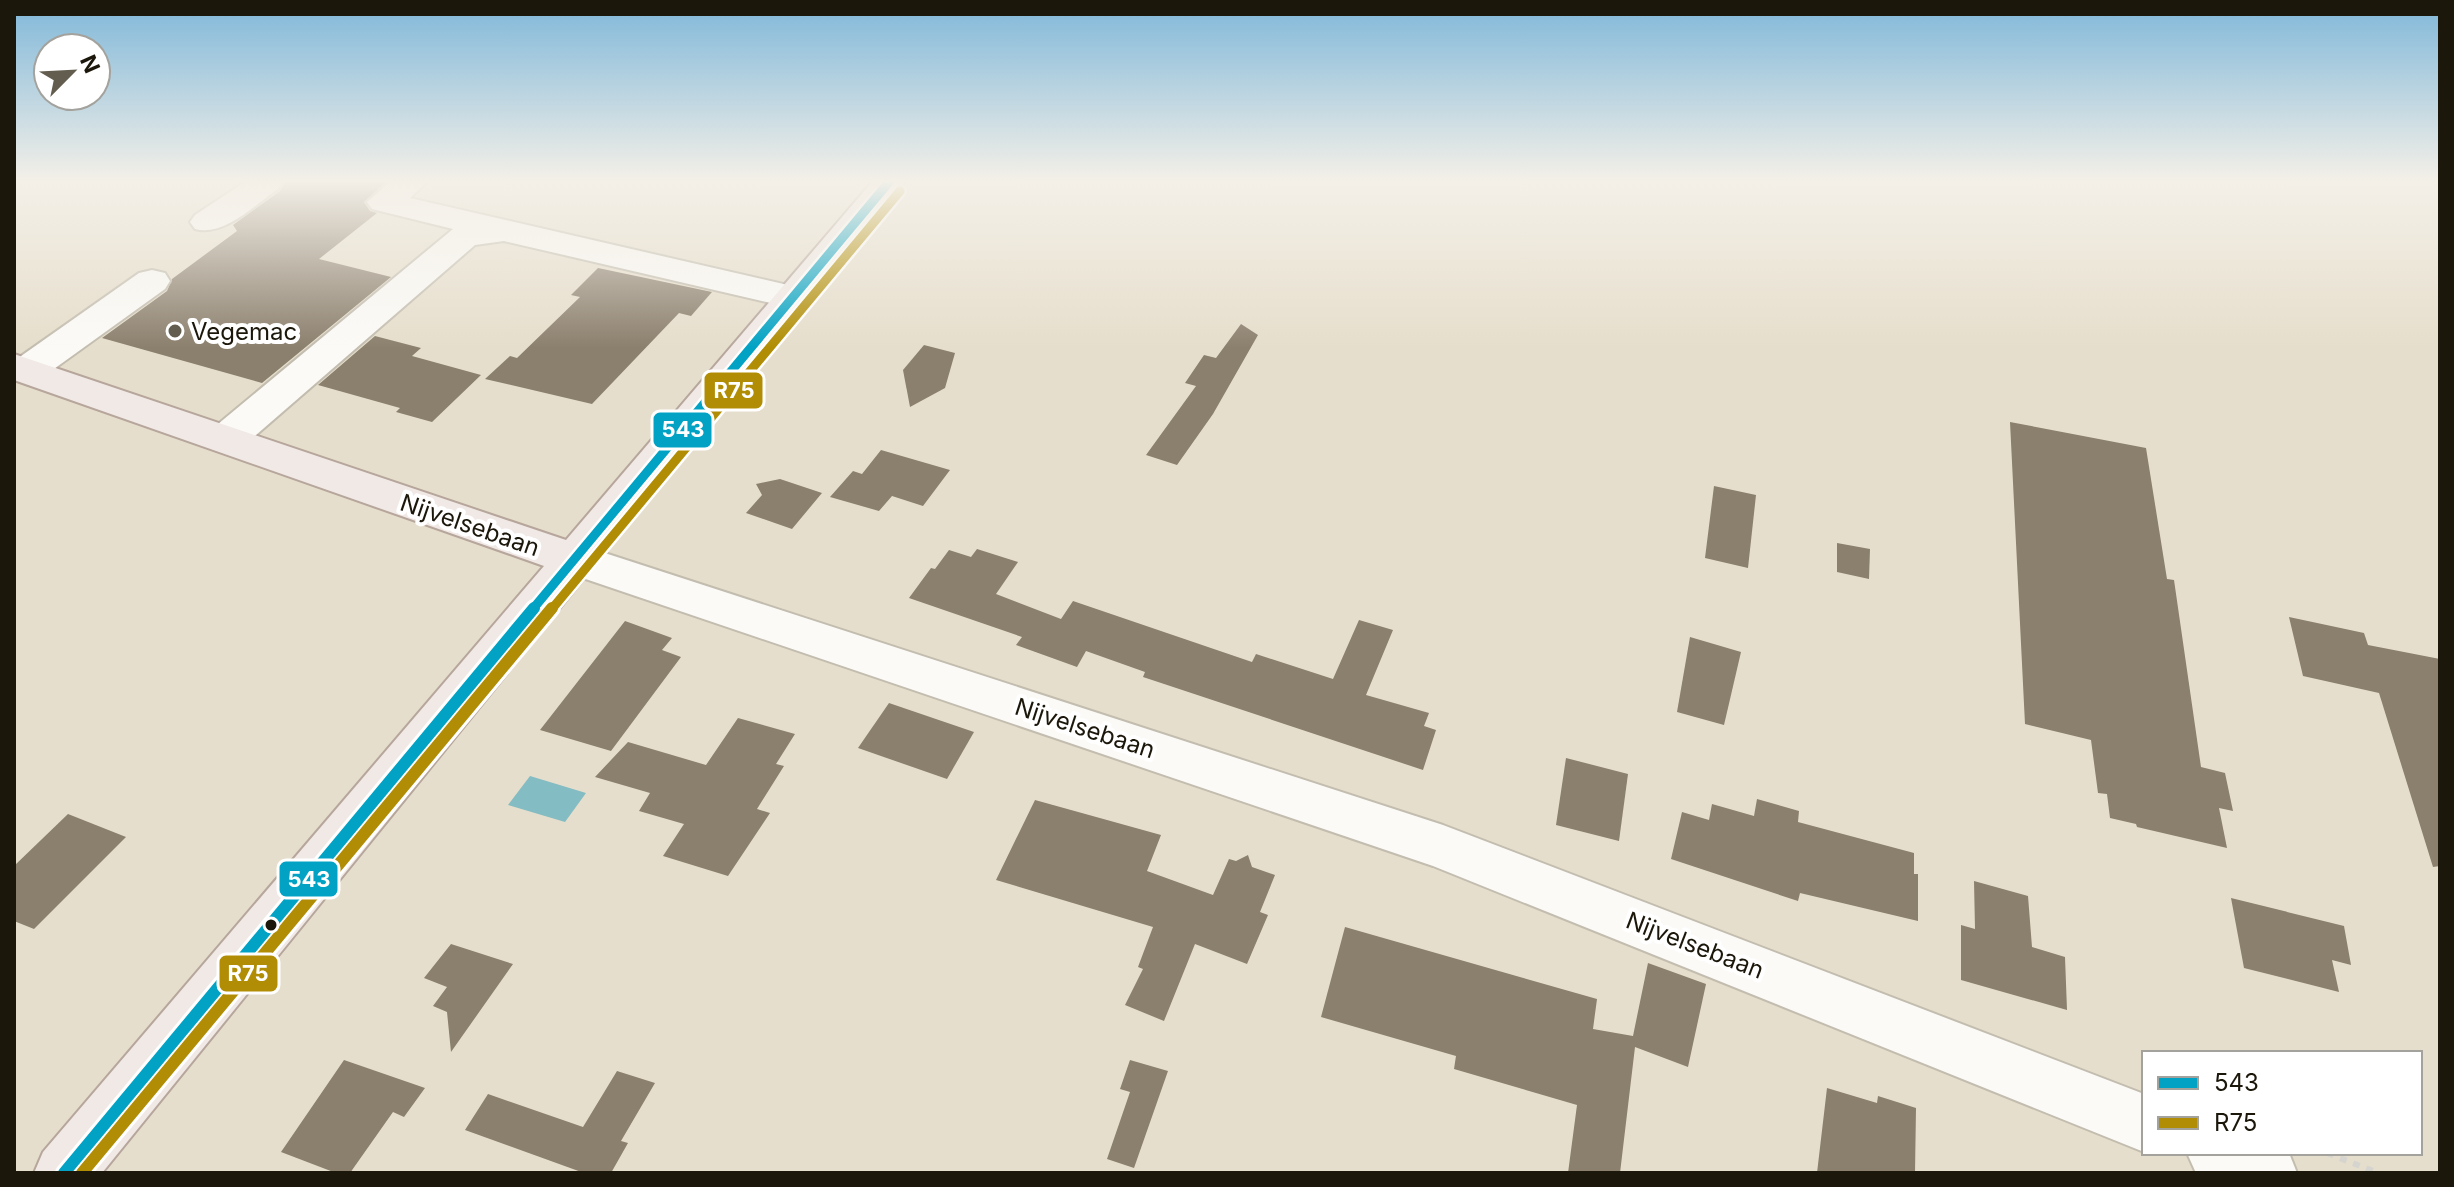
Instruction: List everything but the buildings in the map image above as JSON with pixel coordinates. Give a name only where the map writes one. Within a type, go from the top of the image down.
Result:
[{"type":"main road","points":[[64,1173],[842,237]]},
{"type":"main road","name":"Nijvelsebaan","points":[[20,368],[456,521],[574,559]]},
{"type":"street","points":[[226,439],[463,237]]},
{"type":"street","points":[[532,237],[792,297]]},
{"type":"street","points":[[20,368],[152,281]]},
{"type":"street","name":"Nijvelsebaan","points":[[574,559],[1443,847],[2142,1122]]},
{"type":"street","points":[[2222,1155],[2267,1173]]},
{"type":"path","points":[[2332,1155],[2378,1173]]},
{"type":"water","points":[[530,776],[586,793],[565,822],[508,805]]},
{"type":"transit line","name":"543","points":[[64,1173],[843,237]]},
{"type":"transit line","name":"R75","points":[[82,1173],[861,237]]},
{"type":"place","name":"Vegemac","points":[[175,331]]}]
